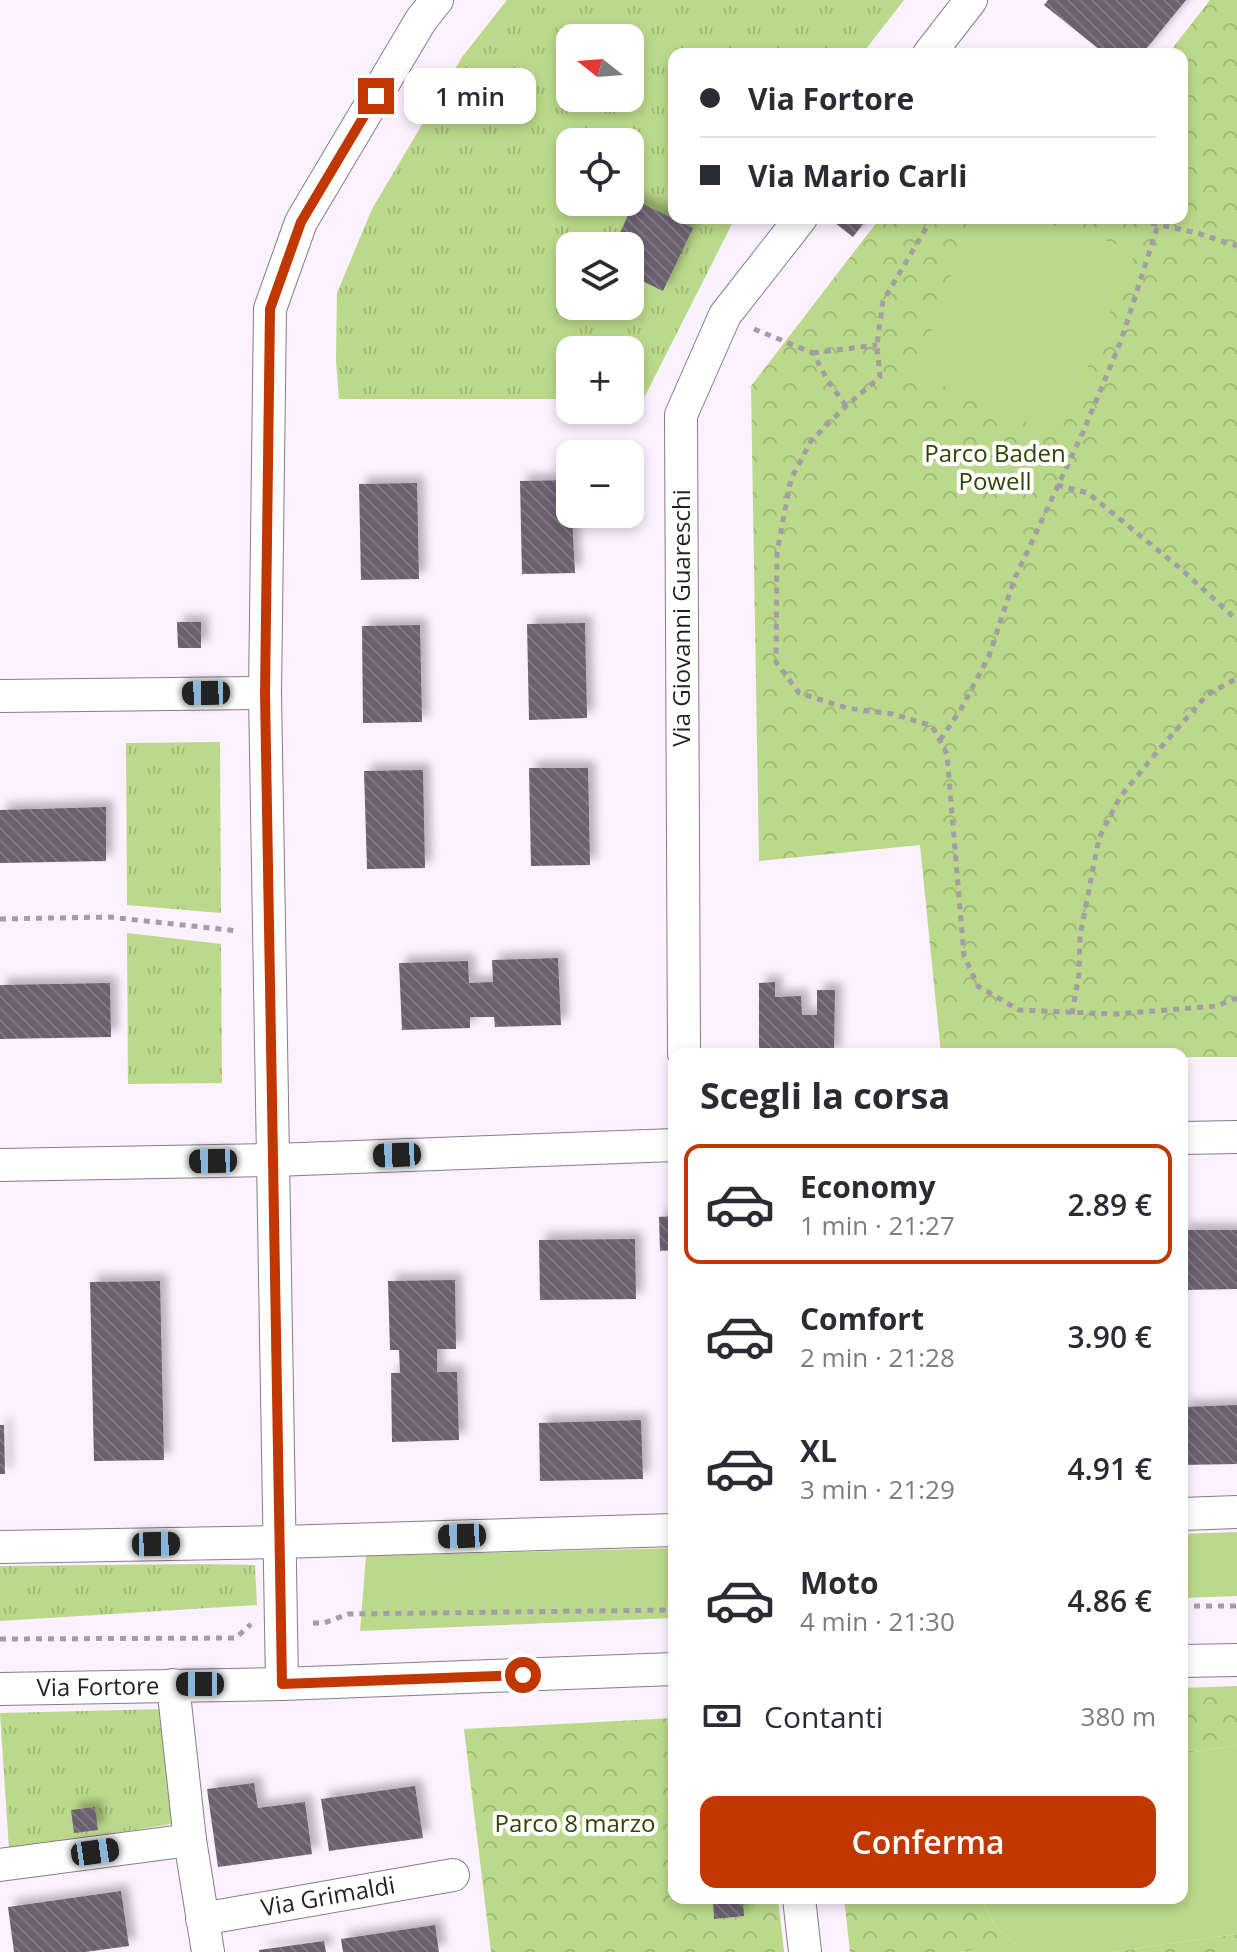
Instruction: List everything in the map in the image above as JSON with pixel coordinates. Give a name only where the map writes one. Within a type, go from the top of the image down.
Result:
[{"type":"street","points":[[282,1684],[265,693],[270,309],[301,222],[421,20],[437,0]]},
{"type":"street","points":[[934,48],[971,0]]},
{"type":"street","name":"Via Giovanni Guareschi","points":[[684,1048],[681,415],[725,315],[796,224]]},
{"type":"street","points":[[0,696],[265,693]]},
{"type":"street","points":[[1188,1138],[1237,1137]]},
{"type":"street","points":[[0,1165],[274,1160],[668,1145]]},
{"type":"street","points":[[1188,1514],[1237,1512]]},
{"type":"street","points":[[0,1547],[668,1530]]},
{"type":"street","points":[[1188,1661],[1237,1660]]},
{"type":"street","name":"Via Fortore","points":[[0,1689],[282,1684],[668,1669]]},
{"type":"street","points":[[173,1685],[190,1840],[208,1952]]},
{"type":"street","points":[[0,1865],[190,1840]]},
{"type":"street","name":"Via Grimaldi","points":[[202,1919],[453,1875]]},
{"type":"street","points":[[800,1904],[805,1952]]},
{"type":"path","points":[[928,224],[883,301],[877,345],[880,377],[811,441],[791,479],[777,552],[776,662],[799,693],[847,708],[893,714],[932,726],[947,754],[964,956],[978,986],[1019,1010],[1072,1014],[1116,1014],[1217,1006],[1237,998]]},
{"type":"path","points":[[1154,224],[1237,246]]},
{"type":"path","points":[[940,740],[961,709],[989,656],[1014,580],[1083,432],[1121,341],[1158,225]]},
{"type":"path","points":[[725,315],[813,353],[877,345]]},
{"type":"path","points":[[813,353],[846,406]]},
{"type":"path","points":[[1057,485],[1088,493],[1181,569],[1237,620]]},
{"type":"path","points":[[1072,1014],[1079,974],[1080,936],[1099,838],[1120,797],[1171,736],[1207,695],[1237,678]]},
{"type":"path","points":[[0,919],[109,917],[269,934]]},
{"type":"path","points":[[1188,1606],[1237,1606]]},
{"type":"path","points":[[0,1639],[236,1638],[248,1624],[324,1623],[348,1614],[668,1610]]},
{"type":"green space","points":[[507,0],[904,0],[867,48],[668,48],[668,224],[732,224],[644,398],[644,336],[556,336],[556,399],[339,399],[337,293],[372,209],[462,57]]},
{"type":"green space","name":"Parco Baden Powell","points":[[1210,0],[1237,0],[1237,1057],[1188,1057],[1188,1048],[940,1048],[920,845],[759,861],[751,386],[875,224],[1188,224],[1188,48],[1173,48]]},
{"type":"green space","points":[[969,224],[1049,224],[1136,250],[1059,436],[916,374]]},
{"type":"green space","points":[[220,742],[221,913],[127,905],[126,743]]},
{"type":"green space","points":[[127,933],[221,944],[222,1083],[128,1084]]},
{"type":"green space","points":[[1237,1532],[1237,1596],[1188,1598],[1188,1534]]},
{"type":"green space","points":[[668,1548],[668,1618],[360,1631],[366,1556]]},
{"type":"green space","points":[[255,1565],[257,1605],[0,1621],[0,1566]]},
{"type":"green space","points":[[1237,1686],[1237,1745],[1188,1753],[1188,1688]]},
{"type":"green space","points":[[167,1709],[178,1823],[9,1850],[0,1713]]},
{"type":"green space","name":"Parco 8 marzo","points":[[668,1718],[668,1904],[779,1904],[784,1952],[491,1952],[464,1729]]},
{"type":"green space","points":[[1237,1745],[1237,1934],[1112,1952],[959,1952],[1015,1944],[997,1928],[983,1904],[1188,1904],[1188,1753]]},
{"type":"green space","points":[[845,1904],[983,1904],[997,1928],[1016,1945],[959,1952],[850,1952]]},
{"type":"green space","points":[[1237,1934],[1237,1952],[1112,1952]]},
{"type":"building","points":[[1048,0],[1186,0],[1147,48],[1098,48],[1044,5]]},
{"type":"building","points":[[644,204],[668,216],[668,224],[685,224],[693,228],[663,291],[644,282],[644,232],[620,232],[628,216],[644,216]]},
{"type":"building","points":[[836,224],[863,224],[853,237]]},
{"type":"building","points":[[556,480],[556,528],[573,528],[575,573],[522,574],[520,481]]},
{"type":"building","points":[[417,483],[419,579],[361,580],[359,484]]},
{"type":"building","points":[[177,622],[201,622],[201,648],[178,648]]},
{"type":"building","points":[[585,623],[587,718],[529,720],[527,624]]},
{"type":"building","points":[[420,625],[422,722],[363,723],[362,626]]},
{"type":"building","points":[[529,768],[588,768],[590,865],[531,866]]},
{"type":"building","points":[[423,770],[425,868],[367,869],[364,771]]},
{"type":"building","points":[[106,807],[106,861],[0,863],[0,810]]},
{"type":"building","points":[[558,958],[561,1025],[495,1027],[494,1017],[470,1017],[470,1028],[402,1030],[399,963],[468,961],[469,983],[493,982],[492,960]]},
{"type":"building","points":[[775,982],[775,997],[801,996],[802,1015],[817,1015],[817,990],[835,990],[834,1048],[759,1048],[759,983]]},
{"type":"building","points":[[110,983],[111,1037],[0,1039],[0,985]]},
{"type":"building","points":[[668,1216],[668,1250],[660,1251],[659,1217]]},
{"type":"building","points":[[1188,1230],[1237,1230],[1237,1289],[1188,1290]]},
{"type":"building","points":[[635,1239],[636,1299],[540,1300],[539,1240]]},
{"type":"building","points":[[455,1280],[456,1349],[437,1349],[437,1372],[457,1372],[459,1440],[392,1442],[391,1373],[400,1373],[399,1350],[390,1350],[388,1281]]},
{"type":"building","points":[[160,1281],[164,1460],[94,1461],[90,1282]]},
{"type":"building","points":[[1237,1405],[1237,1464],[1188,1465],[1188,1407]]},
{"type":"building","points":[[641,1420],[643,1479],[540,1481],[539,1423]]},
{"type":"building","points":[[0,1425],[4,1425],[5,1474],[0,1474]]},
{"type":"building","points":[[254,1783],[258,1808],[305,1802],[312,1854],[218,1867],[207,1789]]},
{"type":"building","points":[[415,1786],[423,1838],[329,1851],[321,1799]]},
{"type":"building","points":[[95,1807],[98,1830],[74,1833],[71,1810]]},
{"type":"building","points":[[121,1891],[129,1946],[85,1952],[14,1952],[8,1907]]},
{"type":"building","points":[[713,1904],[743,1904],[744,1916],[714,1919]]},
{"type":"building","points":[[435,1925],[439,1952],[343,1952],[341,1939]]},
{"type":"building","points":[[324,1941],[326,1952],[259,1952],[259,1950]]},
{"type":"route","points":[[376,96],[301,222],[270,309],[265,693],[282,1684],[523,1675]]}]
